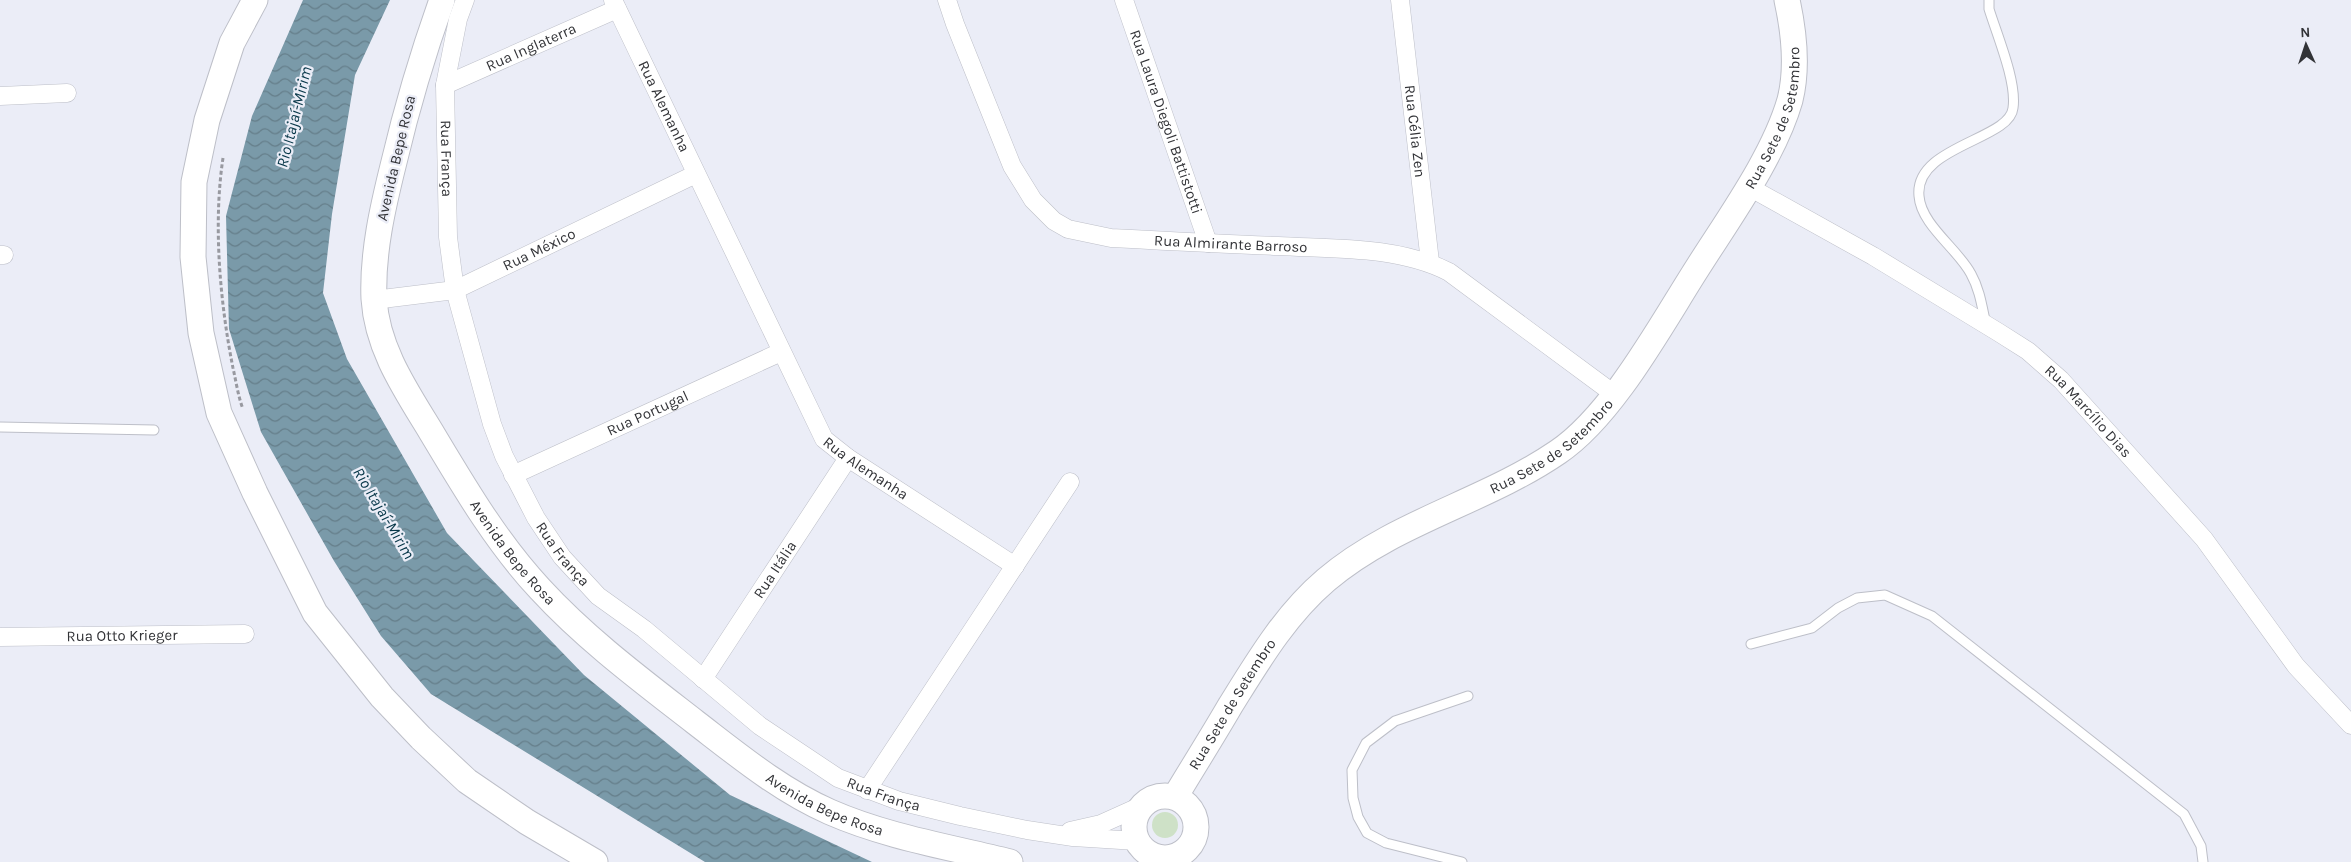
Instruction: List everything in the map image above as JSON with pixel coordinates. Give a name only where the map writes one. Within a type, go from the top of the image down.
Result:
[{"type":"main road","points":[[255,0],[232,43],[207,120],[194,182],[194,267],[201,334],[219,413],[255,493],[315,613],[382,697],[421,738],[467,781],[527,822],[595,862]]},
{"type":"main road","name":"Avenida Bepe Rosa","points":[[442,0],[407,108],[389,181],[375,266],[374,300],[379,333],[396,374],[461,482],[505,547],[538,587],[576,626],[619,663],[752,767],[790,791],[830,812],[866,825],[1010,862]]},
{"type":"main road","name":"Rua Sete de Setembro","points":[[1175,797],[1252,669],[1272,640],[1305,600],[1328,579],[1359,556],[1399,533],[1534,468],[1560,451],[1585,430],[1614,394],[1647,348],[1748,187],[1781,126],[1790,98],[1794,66],[1793,34],[1787,0]]},
{"type":"main road","points":[[1157,797],[1175,797],[1191,810],[1195,818],[1194,838],[1187,858],[1164,858],[1149,853],[1134,823],[1141,806],[1157,797]]},
{"type":"main road","points":[[527,822],[546,844],[571,862]]},
{"type":"street","name":"Rua França","points":[[465,0],[458,19],[445,85],[448,237],[455,290],[492,424],[513,475],[536,518],[562,557],[598,596],[644,629],[703,679],[791,748],[838,778],[899,801],[960,816],[1149,853]]},
{"type":"street","name":"Rua Almirante Barroso","points":[[948,0],[955,24],[1012,166],[1022,184],[1042,211],[1054,221],[1084,234],[1111,238],[1352,250],[1396,255],[1430,262],[1449,272],[1614,394]]},
{"type":"street","name":"Rua Laura Diegoli Battistotti","points":[[1124,0],[1208,243]]},
{"type":"street","name":"Rua Célia Zen","points":[[1400,0],[1430,262]]},
{"type":"street","name":"Rua Inglaterra","points":[[445,85],[615,4]]},
{"type":"street","name":"Rua Alemanha","points":[[615,4],[817,428],[829,443],[848,458],[1015,566]]},
{"type":"street","points":[[0,96],[67,93]]},
{"type":"street","name":"Rua México","points":[[374,300],[455,290],[696,174]]},
{"type":"street","name":"Rua Marcílio Dias","points":[[1748,187],[1873,256],[1986,325],[2028,351],[2061,380],[2204,540],[2296,666],[2351,725]]},
{"type":"street","name":"Rua Portugal","points":[[513,475],[781,352]]},
{"type":"street","name":"Rua Itália","points":[[703,679],[848,458]]},
{"type":"street","points":[[867,790],[1070,482]]},
{"type":"street","name":"Rua Otto Krieger","points":[[0,637],[244,634]]},
{"type":"street","name":"Rua França","points":[[1055,834],[1101,824],[1141,806]]},
{"type":"lane","points":[[1986,325],[1980,293],[1970,272],[1927,218],[1918,196],[1921,178],[1937,160],[2005,122],[2013,111],[2014,92],[1989,9],[1989,0]]},
{"type":"lane","points":[[0,426],[154,430]]},
{"type":"lane","points":[[1750,644],[1812,628],[1838,608],[1857,598],[1885,595],[1932,616],[2184,814],[2201,846],[2203,862]]},
{"type":"lane","points":[[1462,862],[1386,843],[1367,833],[1358,817],[1353,798],[1352,770],[1366,743],[1395,721],[1468,696]]},
{"type":"path","points":[[223,156],[219,194],[220,260],[226,332],[245,416]]},
{"type":"green space","points":[[1165,812],[1174,816],[1178,825],[1174,834],[1165,838],[1156,834],[1152,825],[1156,816]]},
{"type":"water","name":"Rio Itajaí-Mirim","points":[[303,0],[390,0],[355,75],[332,214],[323,293],[347,359],[447,533],[584,675],[730,795],[872,862],[705,862],[431,694],[381,636],[334,561],[261,432],[229,329],[226,216],[252,116]]}]
